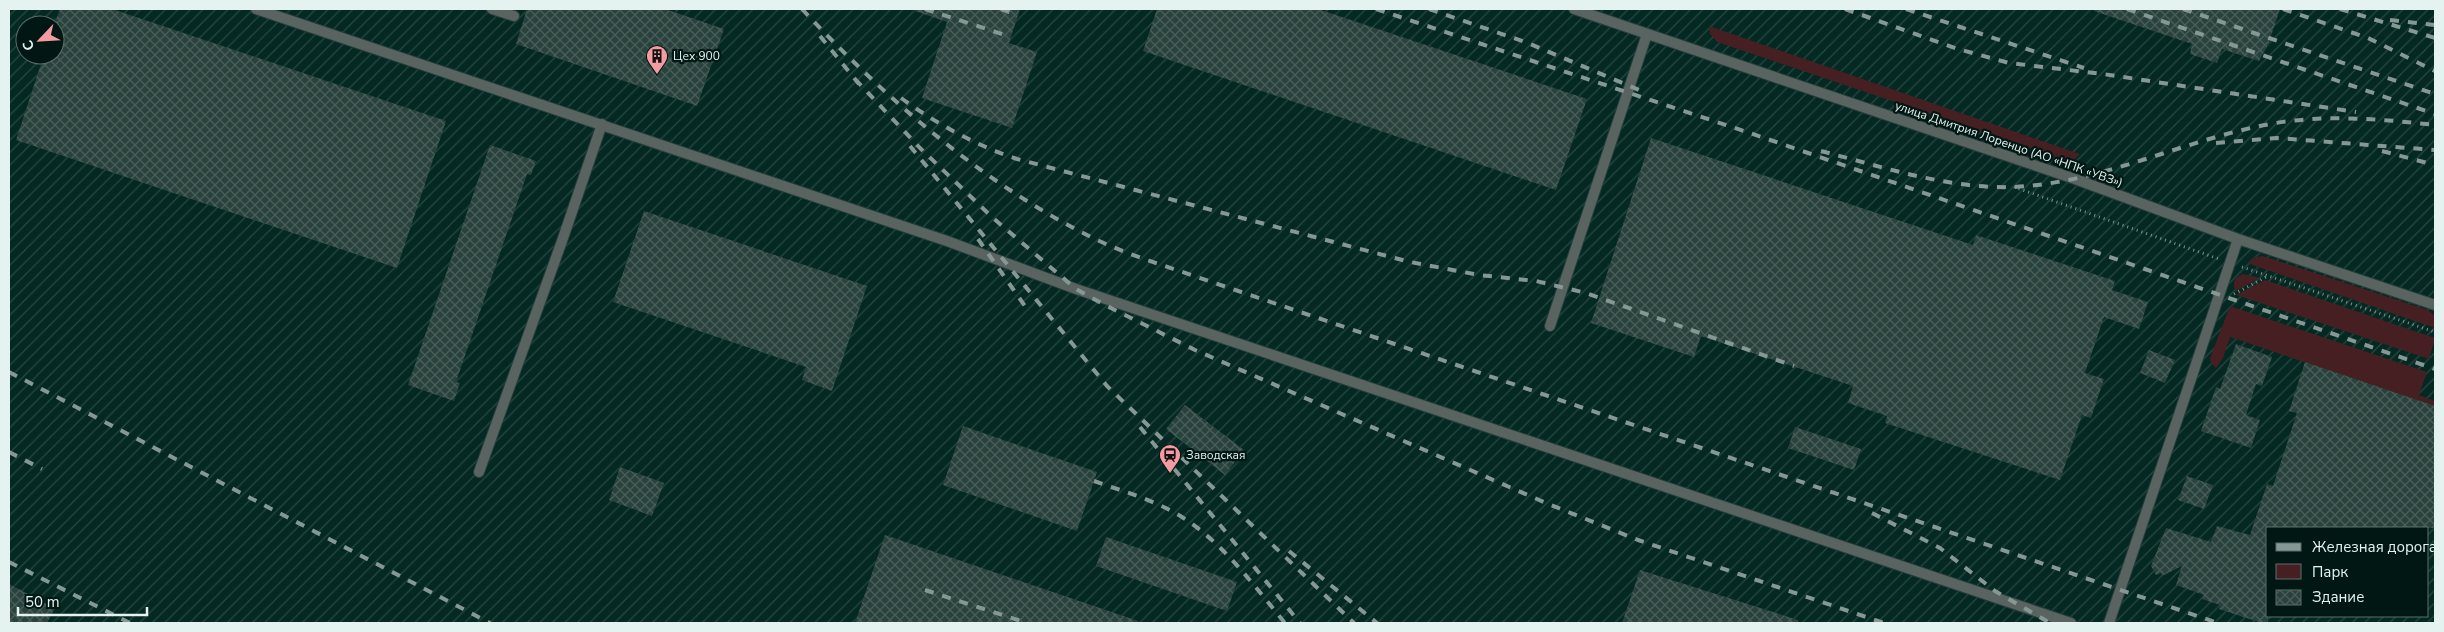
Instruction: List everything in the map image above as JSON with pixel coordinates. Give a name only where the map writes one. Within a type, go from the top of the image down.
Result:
[{"type":"lane","points":[[256,9],[947,240],[1086,292],[2071,623]]},
{"type":"lane","points":[[492,9],[514,16]]},
{"type":"lane","name":"улица Дмитрия Лоренцо (АО «НПК «УВЗ»)","points":[[1574,9],[2075,179],[2238,239],[2435,305]]},
{"type":"lane","points":[[1550,326],[1647,34]]},
{"type":"lane","points":[[479,472],[602,124]]},
{"type":"lane","points":[[2109,623],[2238,239]]},
{"type":"path","points":[[2233,294],[2269,276]]},
{"type":"shaded area","points":[[9,9],[2435,9],[2435,623],[9,623]]},
{"type":"green space","points":[[1709,26],[2080,154],[2075,159],[2064,159],[1717,42],[1710,34]]},
{"type":"green space","points":[[2263,256],[2428,310],[2435,316],[2435,328],[2247,263],[2255,257]]},
{"type":"green space","points":[[2243,274],[2260,278],[2236,291],[2235,281]]},
{"type":"green space","points":[[2265,280],[2435,338],[2429,359],[2236,295]]},
{"type":"green space","points":[[2230,306],[2427,372],[2419,395],[2435,401],[2434,406],[2230,337],[2223,358],[2216,368],[2211,363],[2210,358]]},
{"type":"building","points":[[60,9],[112,9],[446,121],[397,268],[16,140],[41,65],[65,65],[65,15],[58,15]]},
{"type":"building","name":"Цех 900","points":[[527,9],[665,9],[724,29],[697,106],[516,44]]},
{"type":"building","points":[[916,9],[1020,9],[1009,43],[1037,52],[1012,128],[922,98],[947,22],[915,11]]},
{"type":"building","points":[[1157,9],[1318,9],[1587,99],[1556,190],[1143,51]]},
{"type":"building","points":[[2094,9],[2280,9],[2268,45],[2259,61],[2222,49],[2217,63],[2190,54],[2192,44],[2094,11]]},
{"type":"building","points":[[1651,138],[1973,245],[1976,235],[2115,281],[2112,290],[2148,302],[2139,329],[2104,317],[2085,373],[2104,379],[2091,418],[2082,415],[2060,480],[1885,423],[1887,416],[1848,403],[1853,386],[1701,336],[1694,357],[1591,323]]},
{"type":"building","points":[[490,145],[536,161],[531,175],[527,174],[456,382],[460,383],[454,401],[408,385]]},
{"type":"building","points":[[644,211],[867,286],[832,391],[802,380],[806,367],[613,302]]},
{"type":"building","points":[[2236,344],[2272,357],[2262,386],[2256,384],[2246,415],[2260,420],[2251,448],[2201,431],[2216,387],[2220,389]]},
{"type":"building","points":[[2149,350],[2175,360],[2165,383],[2140,373]]},
{"type":"building","points":[[2305,362],[2435,406],[2435,528],[2266,527],[2266,617],[2268,617],[2268,623],[2262,623],[2219,609],[2220,605],[2202,599],[2204,595],[2176,585],[2182,566],[2162,576],[2161,573],[2156,575],[2151,566],[2166,528],[2211,542],[2217,526],[2250,535],[2267,484],[2273,486],[2297,413],[2289,411]]},
{"type":"building","points":[[1185,405],[1244,450],[1225,475],[1166,429]]},
{"type":"building","points":[[963,426],[1097,472],[1077,531],[943,485]]},
{"type":"building","points":[[1795,427],[1861,449],[1854,470],[1788,448]]},
{"type":"building","points":[[620,467],[664,483],[652,516],[609,500]]},
{"type":"building","points":[[2187,476],[2213,485],[2204,509],[2178,500]]},
{"type":"building","points":[[885,535],[1138,621],[1137,623],[855,623]]},
{"type":"building","points":[[1106,537],[1237,582],[1227,611],[1096,566]]},
{"type":"building","points":[[1640,570],[1798,620],[1798,623],[1622,623]]},
{"type":"building","points":[[9,584],[55,608],[47,623],[9,623]]},
{"type":"railway","points":[[802,9],[834,43],[903,108],[976,167],[1015,194],[1097,240],[1197,277],[2218,623]]},
{"type":"railway","points":[[925,9],[1005,35]]},
{"type":"railway","points":[[1001,9],[1012,13]]},
{"type":"railway","points":[[1376,9],[1750,133],[2435,369]]},
{"type":"railway","points":[[1429,9],[1528,43],[1646,93]]},
{"type":"railway","points":[[1845,9],[1958,49],[2009,63],[2103,74],[2356,112]]},
{"type":"railway","points":[[1906,9],[2084,68]]},
{"type":"railway","points":[[2127,9],[2435,114]]},
{"type":"railway","points":[[2183,9],[2435,94]]},
{"type":"railway","points":[[2283,9],[2368,38],[2435,71]]},
{"type":"railway","points":[[2340,9],[2435,38]]},
{"type":"railway","points":[[2390,20],[2435,25]]},
{"type":"railway","points":[[820,36],[859,84]]},
{"type":"railway","points":[[855,79],[920,148],[993,218],[1076,289],[1101,303],[1195,350],[1546,503],[1638,540],[1884,623]]},
{"type":"railway","points":[[901,98],[928,117],[957,133],[1017,159],[1410,262],[1479,275],[1536,281],[1586,293],[1794,366]]},
{"type":"railway","points":[[1821,151],[1940,181],[1989,187],[2013,187],[2079,178],[2111,170],[2206,140],[2270,124],[2332,118],[2435,125]]},
{"type":"railway","points":[[2216,143],[2277,138],[2435,150]]},
{"type":"railway","points":[[910,146],[1107,386],[1354,623]]},
{"type":"railway","points":[[2382,151],[2435,165]]},
{"type":"railway","points":[[978,239],[1027,309]]},
{"type":"railway","points":[[9,372],[490,623]]},
{"type":"railway","points":[[1140,427],[1300,623]]},
{"type":"railway","points":[[9,452],[42,469]]},
{"type":"railway","points":[[1094,481],[1155,503],[1188,521],[1228,556],[1285,623]]},
{"type":"railway","points":[[1872,513],[1940,548],[1995,591],[2050,623]]},
{"type":"railway","points":[[1289,551],[1377,623]]},
{"type":"railway","points":[[9,562],[130,623]]},
{"type":"railway","points":[[925,590],[1027,623]]},
{"type":"place","name":"Цех 900","points":[[657,75]]},
{"type":"place","name":"Заводская","points":[[1170,474]]}]
